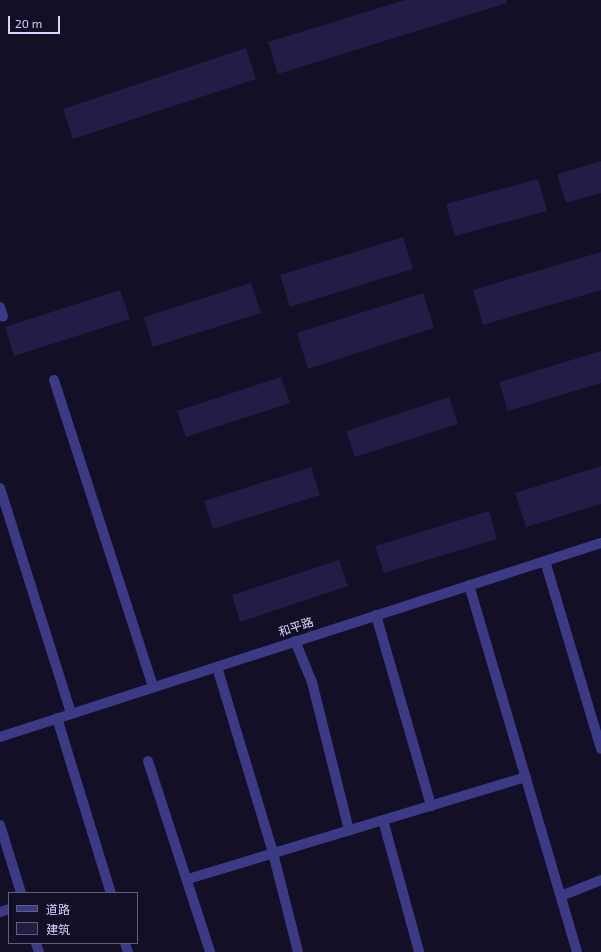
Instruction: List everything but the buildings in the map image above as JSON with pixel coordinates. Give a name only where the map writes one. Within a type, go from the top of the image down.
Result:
[{"type":"street","points":[[54,380],[153,687]]},
{"type":"street","points":[[0,488],[72,713]]},
{"type":"street","name":"和平路","points":[[0,737],[601,543]]},
{"type":"street","points":[[545,561],[601,749]]},
{"type":"street","points":[[469,585],[577,952]]},
{"type":"street","points":[[376,615],[431,806]]},
{"type":"street","points":[[295,641],[312,682],[349,830]]},
{"type":"street","points":[[217,666],[273,853],[298,952]]},
{"type":"street","points":[[57,718],[111,892]]},
{"type":"street","points":[[148,761],[188,879],[210,952]]},
{"type":"street","points":[[188,879],[526,778]]},
{"type":"street","points":[[383,820],[419,952]]},
{"type":"street","points":[[0,825],[21,892]]},
{"type":"street","points":[[561,896],[601,880]]}]
